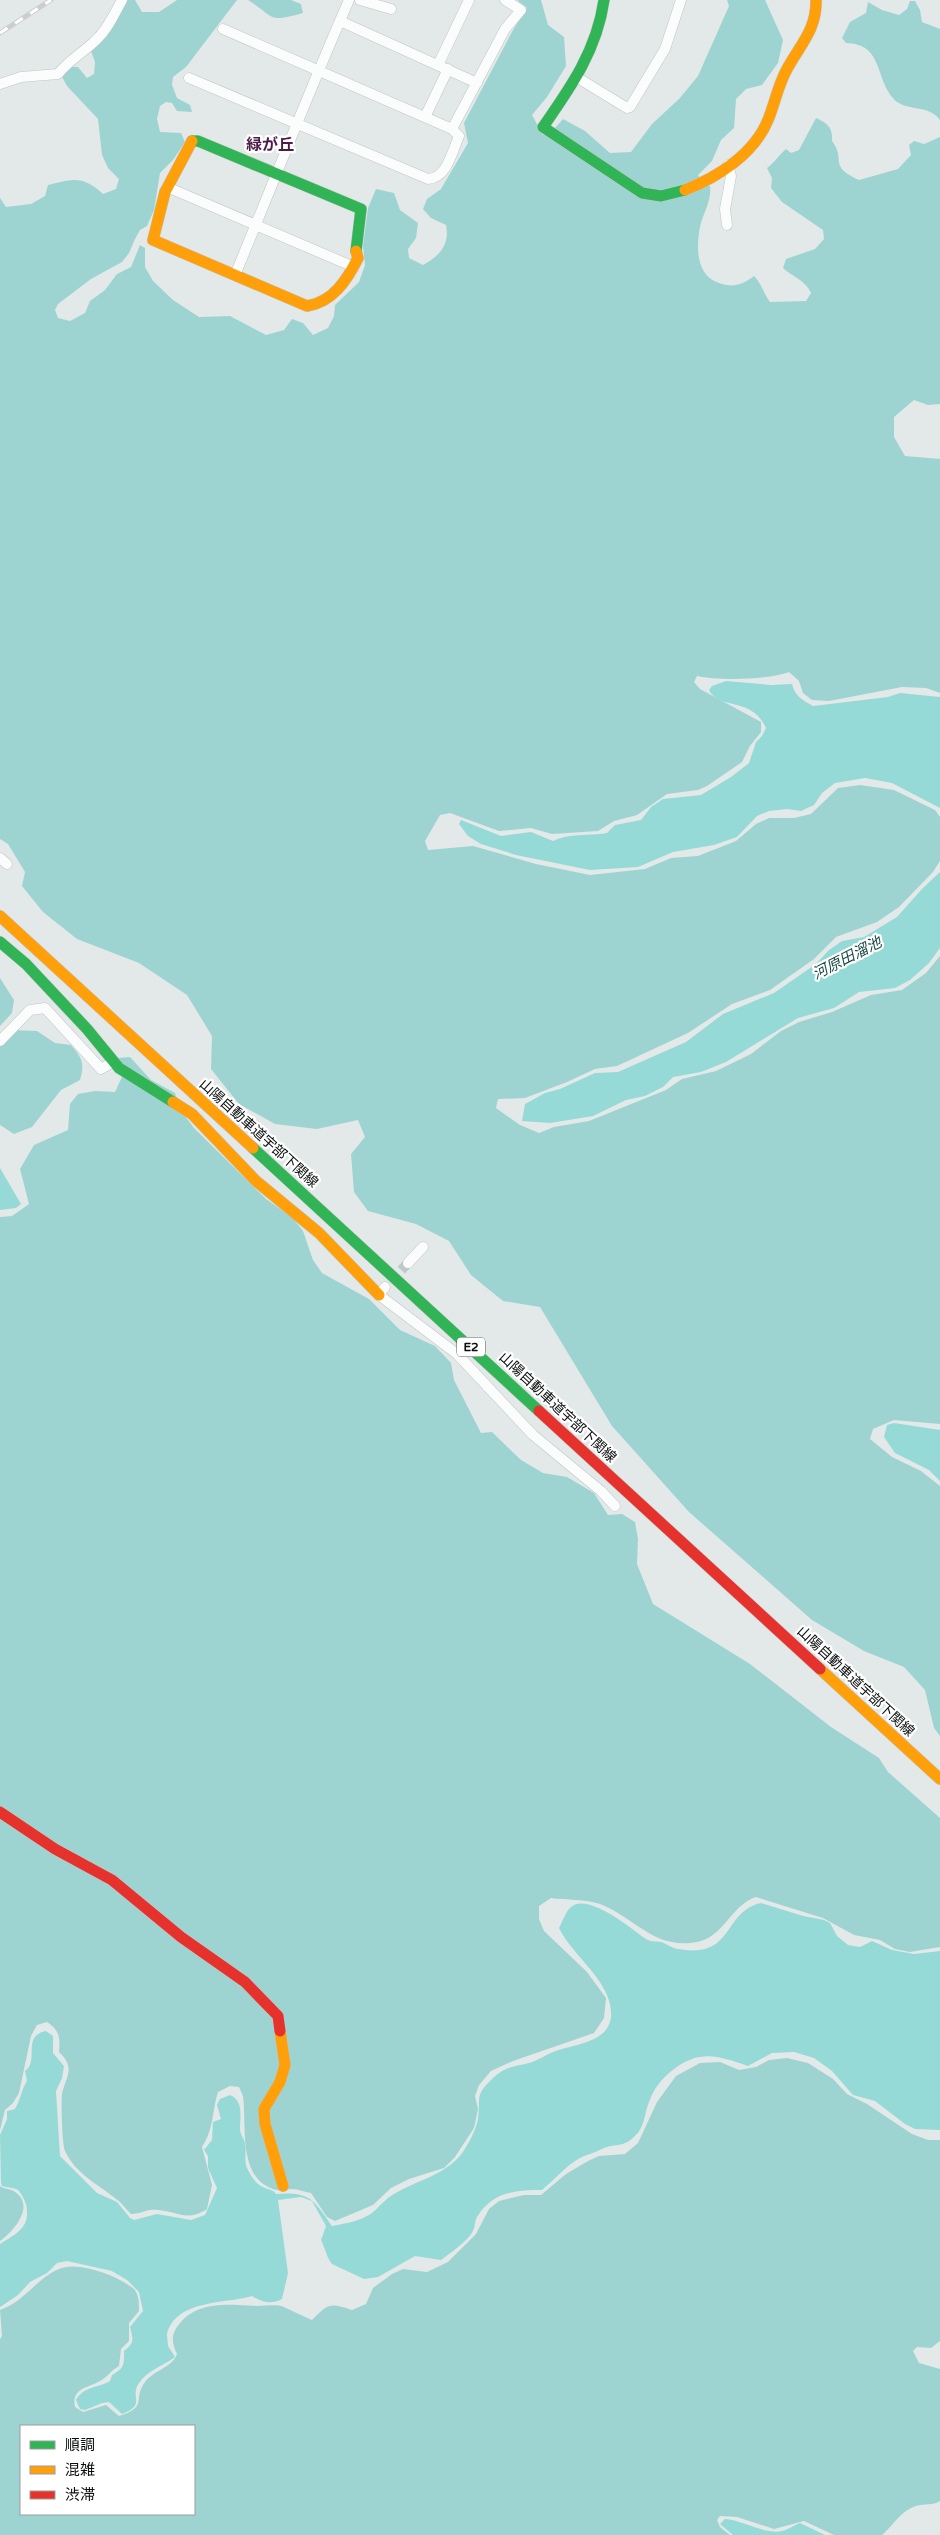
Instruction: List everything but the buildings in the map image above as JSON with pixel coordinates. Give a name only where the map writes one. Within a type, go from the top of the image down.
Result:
[{"type":"main road","points":[[604,0],[603,20],[592,54],[578,78],[543,127],[628,185],[648,195],[667,196],[686,190],[728,165],[760,136],[769,120],[781,81],[817,20],[816,0]]},
{"type":"main road","points":[[192,141],[198,141],[361,209],[355,246],[358,258],[354,267],[324,303],[318,306],[308,306],[153,240],[167,187],[192,141]]},
{"type":"main road","name":"山陽自動車道宇部下関線","points":[[0,916],[940,1780]]},
{"type":"main road","points":[[0,942],[26,964],[87,1029],[119,1068],[192,1114],[256,1181],[319,1233],[363,1282],[382,1291]]},
{"type":"main road","points":[[0,1812],[55,1850],[112,1880],[129,1892],[181,1937],[245,1982],[261,1996],[278,2016],[285,2065],[280,2082],[264,2109],[264,2124],[283,2186]]},
{"type":"street","points":[[0,84],[21,77],[58,74],[67,62],[96,40],[106,28],[122,0]]},
{"type":"street","points":[[235,275],[277,175],[317,70],[349,0]]},
{"type":"street","points":[[360,0],[391,9]]},
{"type":"street","points":[[438,65],[469,0]]},
{"type":"street","points":[[452,129],[505,29],[521,10],[505,0]]},
{"type":"street","points":[[578,78],[626,108],[630,106],[665,49],[681,0]]},
{"type":"street","points":[[340,21],[477,82]]},
{"type":"street","points":[[189,78],[428,179],[436,178],[442,174],[459,136],[452,129],[223,29]]},
{"type":"street","points":[[425,117],[448,69]]},
{"type":"street","points":[[727,225],[725,209],[731,176],[728,165]]},
{"type":"street","points":[[167,187],[354,267]]},
{"type":"street","points":[[0,1041],[30,1010],[45,1008],[101,1070],[113,1062]]},
{"type":"street","points":[[408,1263],[423,1247]]},
{"type":"street","points":[[382,1291],[456,1354],[532,1435],[602,1491],[615,1506]]},
{"type":"shaded area","points":[[124,0],[135,0],[142,12],[159,12],[177,0],[237,0],[186,67],[173,77],[172,85],[177,98],[190,105],[192,112],[177,111],[172,103],[166,102],[160,106],[157,119],[160,132],[181,133],[185,142],[173,160],[160,173],[154,210],[147,226],[140,230],[129,253],[122,262],[91,279],[58,304],[55,310],[58,318],[70,321],[85,313],[90,301],[105,290],[117,274],[131,267],[140,245],[145,248],[145,267],[153,281],[173,300],[199,317],[230,316],[266,335],[284,330],[292,319],[303,323],[313,335],[328,328],[334,316],[335,305],[359,282],[365,265],[363,246],[368,208],[376,189],[394,193],[400,210],[418,223],[416,238],[408,249],[409,258],[423,265],[434,258],[445,244],[446,225],[431,218],[423,209],[427,199],[441,189],[468,143],[464,123],[513,30],[527,8],[517,0],[541,0],[548,25],[564,37],[566,66],[547,97],[532,115],[543,135],[555,128],[563,119],[585,131],[610,153],[631,152],[652,124],[679,99],[698,76],[729,6],[727,0],[765,0],[783,40],[778,63],[762,85],[746,89],[736,99],[734,128],[721,140],[712,161],[698,175],[704,185],[710,186],[710,191],[709,202],[700,227],[698,252],[702,267],[711,279],[724,285],[733,285],[745,282],[754,276],[770,302],[806,301],[811,293],[802,282],[783,268],[786,259],[815,249],[824,239],[823,230],[782,202],[771,188],[772,178],[767,168],[786,149],[791,153],[799,150],[816,118],[830,129],[840,166],[849,175],[859,180],[898,169],[911,155],[909,145],[914,141],[924,144],[940,137],[940,404],[928,405],[914,400],[894,417],[894,437],[905,456],[940,459],[940,693],[926,688],[902,687],[829,701],[812,700],[803,693],[799,681],[789,672],[769,677],[743,679],[718,679],[697,676],[694,682],[700,689],[761,722],[761,732],[750,746],[742,762],[707,786],[698,790],[667,794],[637,815],[614,821],[598,831],[552,834],[531,828],[499,831],[450,813],[440,815],[425,841],[428,850],[473,846],[536,864],[590,875],[645,869],[671,858],[698,856],[736,841],[756,824],[769,818],[794,818],[811,814],[838,788],[860,785],[894,790],[935,810],[940,817],[940,861],[933,872],[899,907],[877,922],[836,937],[814,959],[770,990],[732,1004],[688,1033],[617,1066],[595,1069],[525,1098],[498,1099],[496,1108],[520,1125],[539,1133],[554,1127],[589,1121],[666,1090],[682,1079],[716,1071],[751,1054],[781,1031],[799,1022],[832,1012],[871,995],[902,990],[926,973],[940,956],[940,1424],[894,1420],[873,1429],[870,1439],[892,1457],[921,1471],[940,1486],[940,1736],[934,1728],[925,1690],[904,1667],[864,1651],[812,1620],[689,1512],[612,1426],[540,1307],[503,1301],[471,1275],[449,1241],[416,1224],[368,1211],[354,1192],[351,1154],[365,1137],[358,1120],[317,1129],[275,1124],[239,1104],[211,1069],[212,1036],[187,995],[139,963],[77,939],[43,912],[22,886],[25,872],[8,844],[0,839],[0,198],[6,207],[31,204],[45,196],[48,185],[71,180],[83,181],[103,194],[116,189],[119,179],[108,168],[102,155],[98,119],[67,86],[61,75],[70,67],[78,67],[87,78],[94,74],[95,62],[91,51],[104,36]]},
{"type":"shaded area","points":[[248,0],[291,0],[301,4],[303,13],[283,18],[272,17]]},
{"type":"shaded area","points":[[910,1],[915,1],[920,10],[922,22],[940,29],[940,120],[929,111],[909,107],[897,102],[887,88],[872,55],[858,45],[846,43],[842,38],[850,22],[866,13],[868,2],[882,10],[899,15],[907,9]]},
{"type":"shaded area","points":[[0,978],[14,1000],[12,1013],[0,1026]]},
{"type":"shaded area","points":[[13,1030],[37,1031],[55,1043],[71,1045],[80,1057],[82,1065],[80,1080],[61,1090],[32,1127],[14,1134],[0,1125],[0,1035]]},
{"type":"shaded area","points":[[130,1057],[151,1080],[175,1093],[179,1108],[194,1128],[266,1199],[293,1218],[303,1231],[313,1260],[322,1273],[369,1299],[400,1330],[435,1346],[451,1363],[454,1380],[481,1433],[492,1432],[521,1460],[543,1473],[567,1477],[594,1493],[608,1515],[622,1514],[635,1522],[638,1539],[637,1564],[653,1604],[750,1664],[831,1727],[879,1758],[888,1772],[940,1818],[940,1947],[910,1952],[895,1949],[880,1940],[854,1935],[823,1918],[756,1897],[747,1901],[721,1928],[706,1939],[682,1943],[657,1937],[600,1904],[582,1900],[551,1898],[539,1906],[539,1919],[544,1931],[587,1972],[606,1998],[604,2018],[594,2033],[513,2061],[491,2071],[479,2085],[475,2096],[478,2109],[474,2128],[455,2157],[444,2168],[409,2179],[391,2188],[373,2205],[335,2221],[327,2217],[311,2193],[294,2189],[277,2190],[264,2185],[255,2176],[246,2151],[243,2096],[239,2087],[230,2086],[218,2092],[211,2127],[202,2147],[212,2185],[207,2209],[192,2215],[158,2210],[131,2214],[117,2200],[80,2172],[65,2151],[62,2132],[62,2094],[68,2068],[67,2063],[59,2052],[57,2031],[47,2022],[37,2025],[31,2036],[19,2093],[13,2103],[5,2110],[0,2130],[0,1217],[12,1216],[29,1204],[20,1169],[34,1145],[68,1130],[70,1104],[78,1094],[95,1091],[115,1092],[122,1077],[118,1058]]},
{"type":"shaded area","points":[[787,2058],[808,2063],[833,2079],[847,2094],[867,2104],[912,2134],[928,2140],[940,2140],[940,2341],[931,2348],[917,2347],[913,2351],[919,2363],[940,2369],[940,2501],[919,2505],[910,2509],[901,2515],[882,2535],[834,2535],[804,2521],[774,2529],[737,2517],[720,2516],[717,2520],[720,2527],[730,2535],[0,2535],[0,2339],[2,2336],[0,2310],[22,2297],[53,2272],[67,2267],[87,2268],[118,2279],[134,2289],[137,2294],[139,2311],[129,2323],[129,2341],[121,2349],[119,2366],[103,2379],[78,2392],[74,2401],[75,2407],[83,2412],[106,2405],[119,2416],[128,2413],[137,2406],[141,2388],[145,2382],[175,2359],[177,2354],[173,2341],[175,2331],[180,2323],[197,2310],[226,2305],[278,2306],[312,2320],[322,2310],[330,2306],[339,2306],[352,2310],[366,2304],[373,2288],[392,2274],[403,2269],[427,2272],[448,2262],[476,2234],[489,2209],[499,2201],[524,2195],[541,2195],[566,2174],[588,2161],[599,2156],[625,2154],[638,2143],[657,2102],[676,2076],[700,2063],[720,2062],[739,2070],[756,2067],[769,2060]]},
{"type":"shaded area","points":[[0,2186],[15,2192],[21,2198],[23,2211],[11,2232],[0,2241]]},
{"type":"water","points":[[726,681],[772,685],[792,684],[799,697],[813,706],[888,697],[900,693],[940,697],[940,808],[892,783],[865,778],[835,783],[822,793],[814,805],[801,811],[787,809],[769,811],[757,816],[737,837],[714,845],[673,852],[638,867],[590,870],[516,855],[481,844],[468,836],[459,824],[461,820],[501,836],[531,832],[553,841],[572,836],[607,833],[615,825],[641,820],[651,807],[663,799],[701,795],[731,777],[749,763],[756,742],[766,728],[760,718],[753,712],[745,707],[721,700],[709,690],[712,686]]},
{"type":"water","name":"河原田溜池","points":[[940,872],[940,948],[929,963],[910,980],[895,988],[859,992],[834,1008],[798,1018],[726,1062],[701,1072],[673,1077],[663,1087],[645,1096],[626,1100],[593,1116],[550,1123],[522,1121],[525,1104],[545,1093],[560,1089],[595,1073],[618,1072],[686,1042],[723,1014],[774,993],[816,964],[829,950],[842,941],[864,937],[897,917]]},
{"type":"water","points":[[0,1168],[21,1204],[16,1208],[0,1210]]},
{"type":"water","points":[[894,1423],[940,1430],[940,1481],[929,1470],[895,1453],[884,1437],[887,1425]]},
{"type":"water","points":[[761,1903],[803,1916],[824,1920],[830,1923],[837,1936],[848,1945],[860,1947],[872,1941],[892,1950],[914,1954],[940,1951],[940,2130],[915,2129],[905,2124],[875,2101],[853,2095],[832,2071],[814,2058],[794,2052],[772,2053],[748,2066],[719,2057],[701,2057],[683,2063],[662,2080],[651,2097],[641,2129],[631,2140],[580,2158],[542,2190],[514,2192],[497,2197],[477,2217],[474,2230],[468,2238],[441,2260],[415,2256],[378,2277],[364,2279],[330,2262],[321,2240],[326,2226],[312,2201],[332,2226],[353,2222],[369,2215],[388,2198],[441,2171],[459,2157],[476,2126],[480,2094],[492,2079],[509,2068],[532,2062],[556,2051],[589,2041],[604,2032],[609,2026],[611,2017],[610,2005],[606,1993],[600,1982],[565,1939],[559,1928],[570,1908],[577,1904],[587,1904],[609,1913],[648,1940],[661,1942],[676,1948],[696,1950],[710,1947],[719,1941],[740,1915],[749,1908]]},
{"type":"water","points":[[46,2031],[53,2036],[53,2053],[64,2066],[62,2078],[56,2091],[60,2156],[97,2193],[117,2202],[130,2218],[134,2220],[157,2214],[191,2220],[205,2215],[217,2188],[208,2168],[208,2156],[204,2150],[212,2140],[213,2122],[221,2119],[217,2105],[220,2099],[230,2095],[239,2105],[241,2115],[240,2131],[245,2143],[246,2163],[254,2180],[260,2186],[272,2190],[276,2194],[287,2193],[304,2196],[312,2201],[301,2197],[278,2200],[288,2273],[282,2299],[267,2302],[252,2296],[203,2305],[180,2314],[172,2323],[167,2334],[168,2346],[175,2357],[151,2371],[139,2383],[136,2388],[136,2404],[129,2411],[122,2414],[109,2402],[85,2410],[80,2409],[76,2400],[83,2392],[110,2381],[112,2375],[123,2365],[124,2351],[130,2346],[132,2341],[130,2327],[143,2311],[139,2292],[127,2280],[112,2271],[67,2261],[57,2263],[47,2273],[30,2282],[18,2295],[0,2307],[0,2244],[22,2228],[27,2218],[27,2212],[26,2204],[18,2190],[2,2186],[0,2135],[7,2119],[7,2111],[15,2109],[27,2081],[25,2071],[31,2061],[34,2038]]},
{"type":"water","points":[[725,2519],[775,2532],[800,2523],[825,2535],[733,2535],[720,2524]]},
{"type":"tunnel","points":[[391,1281],[408,1263]]},
{"type":"railway","points":[[0,33],[51,0]]},
{"type":"traffic: fast","points":[[604,0],[601,18],[589,52],[573,82],[543,127],[642,193],[661,196],[685,190]]},
{"type":"traffic: fast","points":[[192,141],[198,141],[361,209],[356,251]]},
{"type":"traffic: fast","points":[[0,942],[26,964],[87,1029],[119,1068],[173,1102]]},
{"type":"traffic: fast","points":[[253,1148],[539,1411]]},
{"type":"traffic: slow","points":[[685,190],[710,178],[734,163],[762,132],[784,75],[811,28],[816,10],[816,0]]},
{"type":"traffic: slow","points":[[192,141],[165,192],[153,240],[307,306],[324,300],[338,289],[358,258],[356,251]]},
{"type":"traffic: slow","points":[[0,916],[253,1148]]},
{"type":"traffic: slow","points":[[173,1102],[192,1114],[256,1181],[319,1233],[379,1295]]},
{"type":"traffic: slow","points":[[820,1669],[940,1779]]},
{"type":"traffic: slow","points":[[280,2031],[285,2065],[280,2082],[264,2109],[265,2124],[283,2186]]},
{"type":"traffic: jam","points":[[539,1411],[820,1669]]},
{"type":"traffic: jam","points":[[0,1812],[55,1849],[112,1880],[181,1937],[245,1982],[278,2016],[280,2031]]},
{"type":"district","name":"緑が丘","points":[[270,144]]}]
